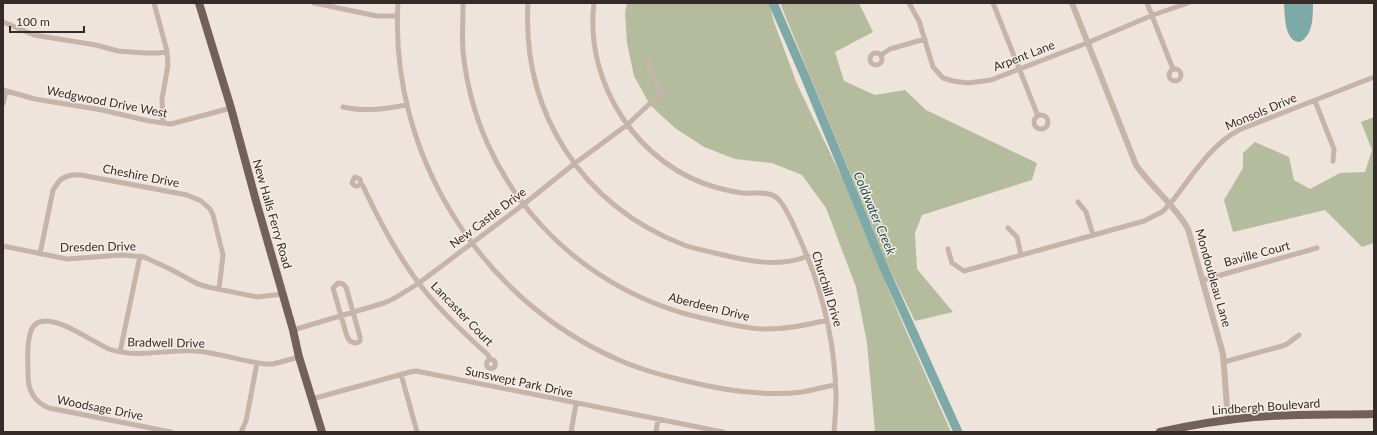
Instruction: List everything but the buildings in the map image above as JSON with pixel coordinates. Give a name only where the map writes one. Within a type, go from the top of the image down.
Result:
[{"type":"main road","name":"New Halls Ferry Road","points":[[200,3],[231,108],[293,330],[299,357],[322,432]]},
{"type":"main road","name":"Lindbergh Boulevard","points":[[1160,432],[1228,420],[1280,416],[1374,414]]},
{"type":"street","points":[[154,3],[167,51],[168,65],[162,100],[162,123]]},
{"type":"street","points":[[314,3],[377,16],[397,16]]},
{"type":"street","points":[[398,3],[397,16],[399,60],[406,104],[418,144],[432,178],[451,214],[472,244],[495,271],[534,308],[576,337],[619,360],[665,376],[742,391],[779,393],[835,385]]},
{"type":"street","name":"Aberdeen Drive","points":[[464,3],[463,50],[468,84],[476,114],[492,154],[524,204],[548,233],[567,251],[615,285],[657,304],[686,314],[767,330],[787,328],[827,320]]},
{"type":"street","points":[[528,3],[527,30],[529,54],[542,104],[554,130],[574,164],[599,191],[630,217],[657,233],[684,245],[731,257],[760,262],[789,262],[808,256]]},
{"type":"street","name":"Churchill Drive","points":[[594,3],[592,34],[596,58],[605,87],[627,126],[648,148],[684,174],[718,188],[742,193],[767,193],[779,199],[790,217],[808,256],[827,320],[833,355],[836,395],[834,432]]},
{"type":"street","name":"Arpent Lane","points":[[909,3],[919,22],[933,67],[943,78],[953,82],[968,83],[991,80],[1087,43],[1153,15],[1188,3]]},
{"type":"street","points":[[993,3],[1038,116]]},
{"type":"street","name":"Mondoubleau Lane","points":[[1072,3],[1136,165],[1143,175],[1177,212],[1188,229],[1223,354],[1228,420]]},
{"type":"street","points":[[1147,3],[1173,69]]},
{"type":"street","points":[[3,22],[34,35],[96,45],[118,51],[159,53],[167,51]]},
{"type":"street","points":[[881,55],[890,49],[925,39]]},
{"type":"street","name":"New Castle Drive","points":[[293,330],[384,303],[395,298],[419,283],[472,244],[574,164],[627,126],[661,93],[647,61]]},
{"type":"street","name":"Monsols Drive","points":[[948,249],[952,263],[964,270],[1144,221],[1162,212],[1170,204],[1213,148],[1228,136],[1239,130],[1374,77]]},
{"type":"street","points":[[3,104],[4,90]]},
{"type":"street","name":"Wedgwood Drive West","points":[[4,90],[35,99],[102,110],[171,124],[231,108]]},
{"type":"street","points":[[1315,100],[1334,149],[1332,161]]},
{"type":"street","points":[[343,107],[374,110],[406,104]]},
{"type":"street","name":"Cheshire Drive","points":[[40,254],[53,190],[60,180],[65,177],[81,175],[187,195],[201,201],[210,209],[213,215],[223,255],[219,289]]},
{"type":"street","name":"Lancaster Court","points":[[361,184],[391,242],[419,283],[439,308],[488,355],[490,360]]},
{"type":"street","points":[[1078,202],[1086,212],[1093,235]]},
{"type":"street","points":[[1008,228],[1017,237],[1021,255]]},
{"type":"street","name":"Dresden Drive","points":[[3,246],[67,259],[122,255],[140,256],[157,262],[198,284],[257,297],[283,294]]},
{"type":"street","name":"Baville Court","points":[[1202,280],[1317,248]]},
{"type":"street","points":[[120,352],[140,256]]},
{"type":"street","points":[[338,283],[343,284],[346,287],[353,312],[360,337],[360,340],[357,343],[348,340],[340,315],[333,288],[338,283]]},
{"type":"street","name":"Bradwell Drive","points":[[37,323],[48,321],[60,324],[109,349],[120,352],[138,354],[187,351],[257,363],[273,364],[299,357]]},
{"type":"street","name":"Woodsage Drive","points":[[37,323],[32,327],[29,338],[28,377],[31,391],[37,401],[49,408],[171,432]]},
{"type":"street","points":[[1224,362],[1282,346],[1299,335]]},
{"type":"street","points":[[241,432],[246,421],[257,363]]},
{"type":"street","name":"Sunswept Park Drive","points":[[312,399],[401,374],[410,372],[424,372],[576,404],[723,432]]},
{"type":"street","points":[[401,374],[416,432]]},
{"type":"street","points":[[571,432],[576,404]]},
{"type":"street","points":[[656,432],[658,420]]},
{"type":"green space","points":[[627,3],[769,3],[774,22],[797,84],[842,178],[903,324],[951,432],[875,432],[867,343],[856,287],[826,208],[802,175],[772,163],[735,159],[704,147],[675,128],[650,105],[634,76],[627,43],[625,13]]},
{"type":"green space","points":[[780,3],[859,3],[873,32],[835,52],[844,81],[875,95],[905,90],[926,110],[1037,163],[1032,180],[922,215],[915,233],[917,269],[953,312],[915,321],[889,268]]},
{"type":"green space","points":[[1374,117],[1374,243],[1362,247],[1325,210],[1233,232],[1224,200],[1243,168],[1243,153],[1255,142],[1289,157],[1294,180],[1310,189],[1340,173],[1365,172],[1372,150],[1361,122]]},
{"type":"water","points":[[1284,3],[1313,3],[1310,30],[1308,35],[1300,42],[1291,38],[1288,33],[1285,21]]},
{"type":"waterway","name":"Coldwater Creek","points":[[773,3],[884,268],[958,432]]}]
